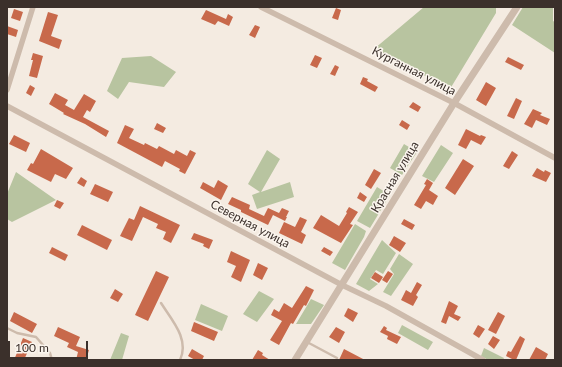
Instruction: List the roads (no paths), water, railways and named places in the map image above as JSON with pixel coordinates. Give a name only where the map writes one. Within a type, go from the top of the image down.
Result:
[{"type":"street","points":[[7,90],[33,7]]},
{"type":"street","name":"Курганная улица","points":[[261,7],[454,103],[555,158]]},
{"type":"street","name":"Красная улица","points":[[295,360],[454,103],[517,7]]},
{"type":"street","name":"Северная улица","points":[[7,106],[342,285],[386,306],[483,360]]},
{"type":"lane","points":[[161,303],[183,340],[183,349],[180,360]]},
{"type":"lane","points":[[7,328],[17,333],[36,337],[50,353],[52,360]]},
{"type":"lane","points":[[307,341],[337,358]]}]
